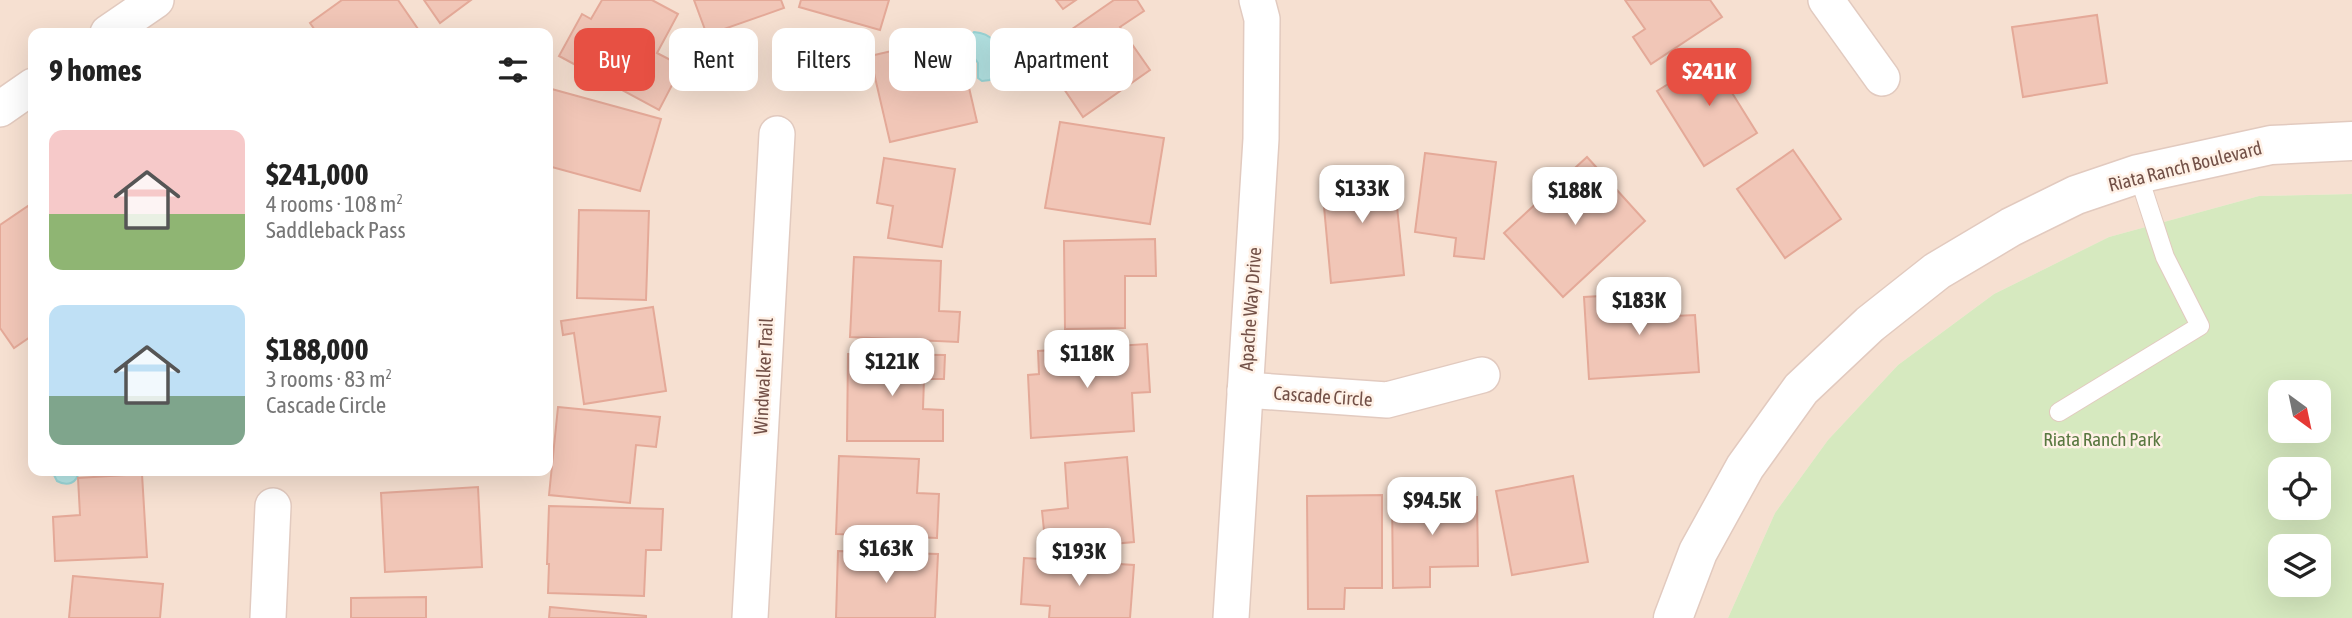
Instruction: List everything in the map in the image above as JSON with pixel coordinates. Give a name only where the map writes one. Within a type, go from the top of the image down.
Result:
[{"type":"street","points":[[115,28],[156,0]]},
{"type":"street","name":"Apache Way Drive","points":[[1231,618],[1261,139],[1262,19],[1257,0]]},
{"type":"street","points":[[1826,0],[1882,78]]},
{"type":"street","points":[[0,109],[28,89]]},
{"type":"street","name":"Windwalker Trail","points":[[750,618],[776,134]]},
{"type":"street","name":"Riata Ranch Boulevard","points":[[1672,618],[1698,552],[1745,467],[1801,390],[1870,324],[1937,271],[2011,227],[2076,195],[2138,174],[2271,145],[2352,141]]},
{"type":"street","name":"Cascade Circle","points":[[1245,390],[1387,400],[1482,375]]},
{"type":"street","points":[[268,618],[274,506]]},
{"type":"lane","points":[[2059,412],[2200,326],[2165,257],[2138,174]]},
{"type":"shaded area","points":[[0,0],[2352,0],[2352,194],[2259,196],[2109,237],[1994,294],[1898,365],[1828,440],[1775,513],[1728,618],[0,618]]},
{"type":"green space","name":"Riata Ranch Park","points":[[2352,194],[2352,618],[1728,618],[1775,513],[1828,440],[1898,365],[1994,294],[2109,237],[2259,196]]},
{"type":"water","points":[[976,33],[990,38],[990,80],[982,81],[978,78]]},
{"type":"water","points":[[54,476],[77,476],[68,484],[57,481]]},
{"type":"building","points":[[342,0],[398,0],[417,28],[314,28],[310,23]]},
{"type":"building","points":[[424,0],[471,0],[440,23]]},
{"type":"building","points":[[602,0],[652,0],[678,14],[657,53],[669,59],[669,91],[659,110],[624,91],[655,91],[655,28],[574,28],[582,14],[591,19]]},
{"type":"building","points":[[694,0],[781,0],[784,8],[727,28],[704,28]]},
{"type":"building","points":[[801,0],[889,0],[880,30],[799,7]]},
{"type":"building","points":[[1056,0],[1076,0],[1063,9]]},
{"type":"building","points":[[1114,0],[1137,0],[1144,11],[1121,28],[1074,28]]},
{"type":"building","points":[[1625,0],[1710,0],[1722,17],[1651,64],[1633,37],[1645,29]]},
{"type":"building","points":[[2097,15],[2107,83],[2023,97],[2012,27]]},
{"type":"building","points":[[574,29],[574,64],[559,56]]},
{"type":"building","points":[[1133,46],[1150,70],[1133,82]]},
{"type":"building","points":[[1723,50],[1741,80],[1729,88],[1757,133],[1704,166],[1657,91]]},
{"type":"building","points":[[889,52],[889,91],[970,91],[977,122],[890,142],[875,78],[875,55]]},
{"type":"building","points":[[553,89],[661,119],[640,191],[553,167]]},
{"type":"building","points":[[1065,91],[1120,91],[1083,117]]},
{"type":"building","points":[[1060,122],[1164,138],[1150,224],[1045,208]]},
{"type":"building","points":[[1793,150],[1841,219],[1785,258],[1737,189]]},
{"type":"building","points":[[1425,153],[1496,162],[1484,259],[1454,256],[1456,238],[1415,232]]},
{"type":"building","points":[[1587,157],[1645,221],[1563,297],[1504,233]]},
{"type":"building","points":[[884,158],[955,169],[942,247],[888,238],[893,206],[877,203]]},
{"type":"building","points":[[1393,167],[1404,275],[1331,283],[1321,174]]},
{"type":"building","points":[[28,206],[28,338],[14,348],[0,328],[0,225]]},
{"type":"building","points":[[579,210],[649,211],[646,300],[577,298]]},
{"type":"building","points":[[1155,239],[1156,276],[1125,276],[1125,328],[1065,329],[1064,241]]},
{"type":"building","points":[[854,257],[941,261],[939,311],[960,312],[958,342],[850,337]]},
{"type":"building","points":[[1672,292],[1674,316],[1695,315],[1699,372],[1589,379],[1584,297]]},
{"type":"building","points":[[653,307],[666,391],[584,404],[574,333],[563,335],[561,321]]},
{"type":"building","points":[[1147,344],[1150,392],[1132,393],[1134,431],[1031,438],[1028,375],[1039,374],[1038,351]]},
{"type":"building","points":[[848,354],[945,355],[944,379],[924,379],[923,409],[943,410],[943,441],[847,441]]},
{"type":"building","points":[[558,407],[660,417],[656,447],[636,445],[630,503],[549,495]]},
{"type":"building","points":[[839,456],[919,459],[917,493],[939,494],[937,538],[836,534]]},
{"type":"building","points":[[1127,457],[1134,542],[1046,550],[1042,511],[1068,508],[1065,463]]},
{"type":"building","points":[[142,476],[147,557],[55,561],[53,517],[80,515],[78,478]]},
{"type":"building","points":[[1573,476],[1588,562],[1512,575],[1496,491]]},
{"type":"building","points":[[478,487],[482,567],[385,572],[381,493]]},
{"type":"building","points":[[1382,495],[1382,588],[1345,588],[1344,609],[1308,609],[1307,496]]},
{"type":"building","points":[[1477,497],[1478,566],[1430,567],[1430,587],[1393,588],[1392,498]]},
{"type":"building","points":[[549,506],[663,509],[661,550],[646,550],[644,596],[548,593]]},
{"type":"building","points":[[838,551],[938,554],[935,618],[836,618]]},
{"type":"building","points":[[1024,558],[1134,565],[1130,618],[1049,618],[1050,606],[1021,604]]},
{"type":"building","points":[[73,576],[163,584],[160,618],[69,618]]},
{"type":"building","points":[[426,597],[426,618],[351,618],[351,598]]},
{"type":"building","points":[[550,607],[646,616],[646,618],[549,618]]}]
